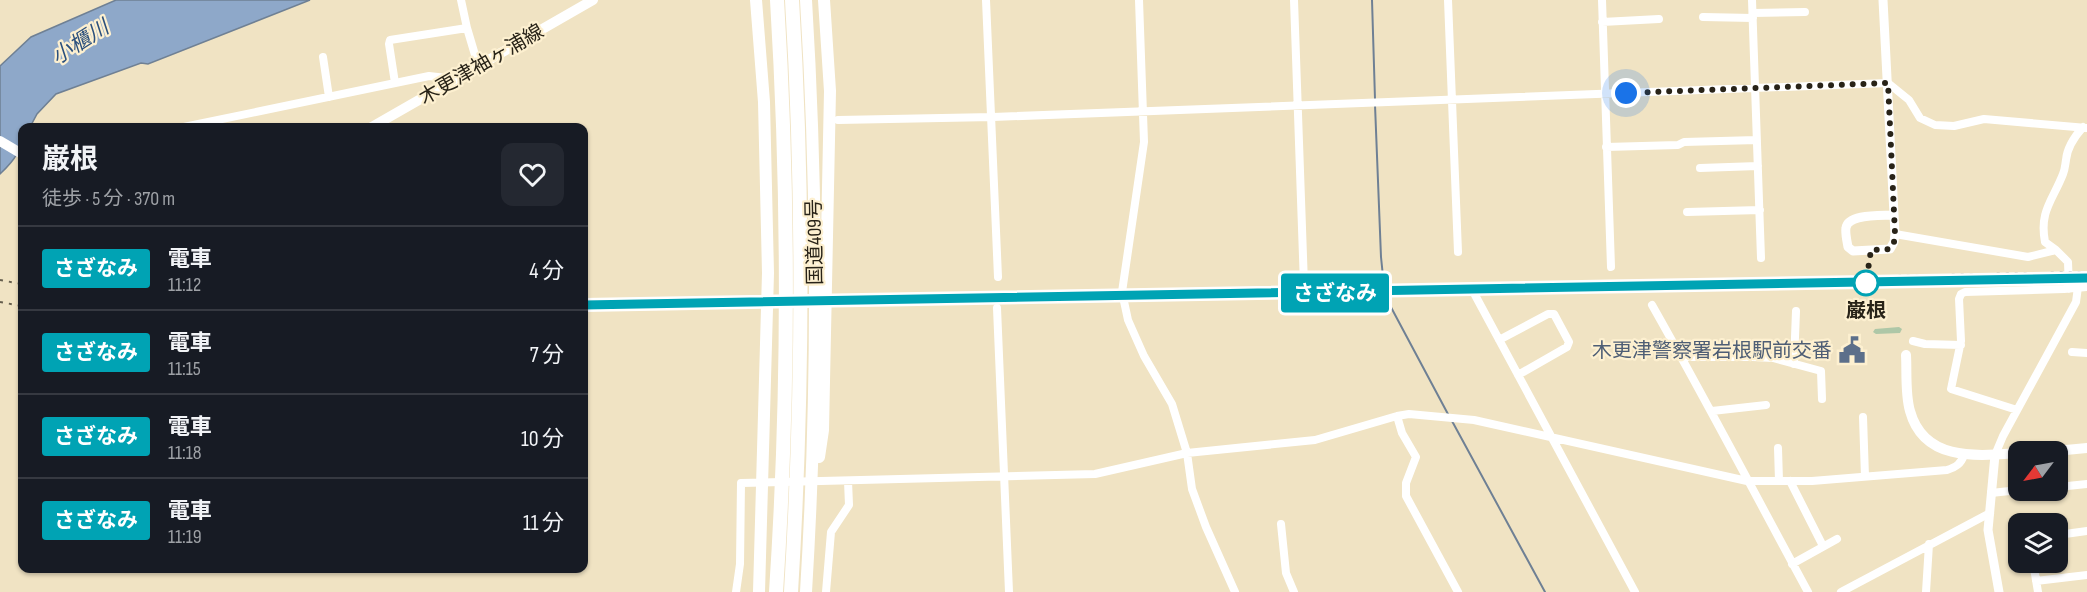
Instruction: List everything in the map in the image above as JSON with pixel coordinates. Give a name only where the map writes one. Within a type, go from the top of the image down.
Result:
[{"type":"highway","points":[[756,0],[764,102],[768,273],[759,592]]},
{"type":"highway","points":[[776,592],[782,508],[787,310],[785,183],[777,0]]},
{"type":"highway","points":[[791,592],[802,309],[792,0]]},
{"type":"highway","name":"国道409号","points":[[806,0],[816,307],[811,509],[806,592]]},
{"type":"highway","points":[[811,509],[823,430],[830,91],[824,0]]},
{"type":"main road","name":"木更津袖ヶ浦線","points":[[379,123],[593,0]]},
{"type":"main road","points":[[0,141],[18,152]]},
{"type":"main road","points":[[1906,355],[1909,409],[1921,433],[1942,449],[1964,455],[2008,454]]},
{"type":"main road","points":[[2068,450],[2087,448]]},
{"type":"street","points":[[460,0],[478,65]]},
{"type":"street","points":[[986,0],[993,117],[998,277]]},
{"type":"street","points":[[1139,0],[1144,142],[1122,292],[1123,304],[1144,356],[1172,404],[1187,453],[1192,489],[1235,592]]},
{"type":"street","points":[[1294,0],[1304,285]]},
{"type":"street","points":[[1448,0],[1458,252]]},
{"type":"street","points":[[1602,0],[1611,267]]},
{"type":"street","points":[[1752,0],[1761,258]]},
{"type":"street","points":[[1883,0],[1895,234],[1894,242],[1890,249],[1853,251],[1848,247],[1846,226],[1849,221],[1861,217],[1894,215]]},
{"type":"street","points":[[1703,17],[1804,12]]},
{"type":"street","points":[[1602,22],[1659,19]]},
{"type":"street","points":[[395,83],[390,40],[467,28]]},
{"type":"street","points":[[323,57],[329,97]]},
{"type":"street","points":[[203,123],[429,76],[454,79]]},
{"type":"street","points":[[838,120],[993,117],[1888,83],[1902,93],[1920,118],[1935,125],[1954,126],[1984,119],[2085,128]]},
{"type":"street","points":[[1999,592],[1989,530],[1995,455],[2076,302],[2068,262],[2045,242],[2043,231],[2048,205],[2066,168],[2066,159],[2075,136],[2085,128]]},
{"type":"street","points":[[1606,147],[1757,140]]},
{"type":"street","points":[[1700,168],[1758,166]]},
{"type":"street","points":[[1687,212],[1760,210]]},
{"type":"street","points":[[1895,234],[2028,257],[2056,250]]},
{"type":"street","points":[[2017,410],[1952,389],[1961,345],[1959,299],[1961,294],[2087,287]]},
{"type":"street","points":[[1475,295],[1635,592]]},
{"type":"street","points":[[1652,305],[1712,411],[1747,481],[1808,592]]},
{"type":"street","points":[[998,308],[1009,592]]},
{"type":"street","points":[[1794,364],[1796,310]]},
{"type":"street","points":[[1499,340],[1548,314],[1554,314],[1569,342],[1567,347],[1518,375]]},
{"type":"street","points":[[1913,341],[1925,344],[1961,345]]},
{"type":"street","points":[[2072,352],[2087,353]]},
{"type":"street","points":[[1682,357],[1773,358],[1821,371],[1822,399]]},
{"type":"street","points":[[1712,411],[1766,405]]},
{"type":"street","points":[[736,592],[740,564],[741,483],[1095,474],[1187,453],[1315,440],[1409,414],[1474,420],[1747,481],[1865,477],[1947,470],[1961,463],[1964,455]]},
{"type":"street","points":[[1397,416],[1402,433],[1416,457],[1406,483],[1406,496],[1458,592]]},
{"type":"street","points":[[1863,417],[1865,477]]},
{"type":"street","points":[[1778,448],[1779,481]]},
{"type":"street","points":[[826,592],[831,532],[849,505],[848,481]]},
{"type":"street","points":[[1790,481],[1823,546]]},
{"type":"street","points":[[2068,486],[2087,484]]},
{"type":"street","points":[[1991,493],[2008,491]]},
{"type":"street","points":[[1841,592],[1990,513]]},
{"type":"street","points":[[1281,524],[1286,573],[1294,592]]},
{"type":"street","points":[[2068,534],[2087,531]]},
{"type":"street","points":[[1792,564],[1837,538]]},
{"type":"street","points":[[1926,592],[1929,544]]},
{"type":"street","points":[[2035,573],[2038,592]]},
{"type":"street","points":[[2036,581],[2087,574]]},
{"type":"green space","points":[[1899,327],[1902,329],[1900,333],[1876,334],[1873,332],[1875,329]]},
{"type":"water","name":"小櫃川","points":[[116,0],[310,0],[148,64],[141,63],[56,94],[37,114],[32,123],[18,123],[17,154],[0,174],[0,66],[31,37]]},
{"type":"waterway","points":[[1372,0],[1375,99]]},
{"type":"waterway","points":[[1375,105],[1381,257],[1385,296],[1449,416]]},
{"type":"waterway","points":[[1452,421],[1545,592]]},
{"type":"railway","points":[[588,301],[2087,272]]},
{"type":"railway","points":[[0,280],[18,283]]},
{"type":"railway","points":[[0,302],[18,305]]},
{"type":"train","name":"さざなみ","points":[[588,305],[2087,278]]},
{"type":"place","name":"巌根","points":[[1866,283]]},
{"type":"place","name":"木更津警察署岩根駅前交番","points":[[1852,350]]},
{"type":"route","points":[[1626,93],[1888,83],[1895,234],[1890,249],[1871,250],[1866,283]]}]
